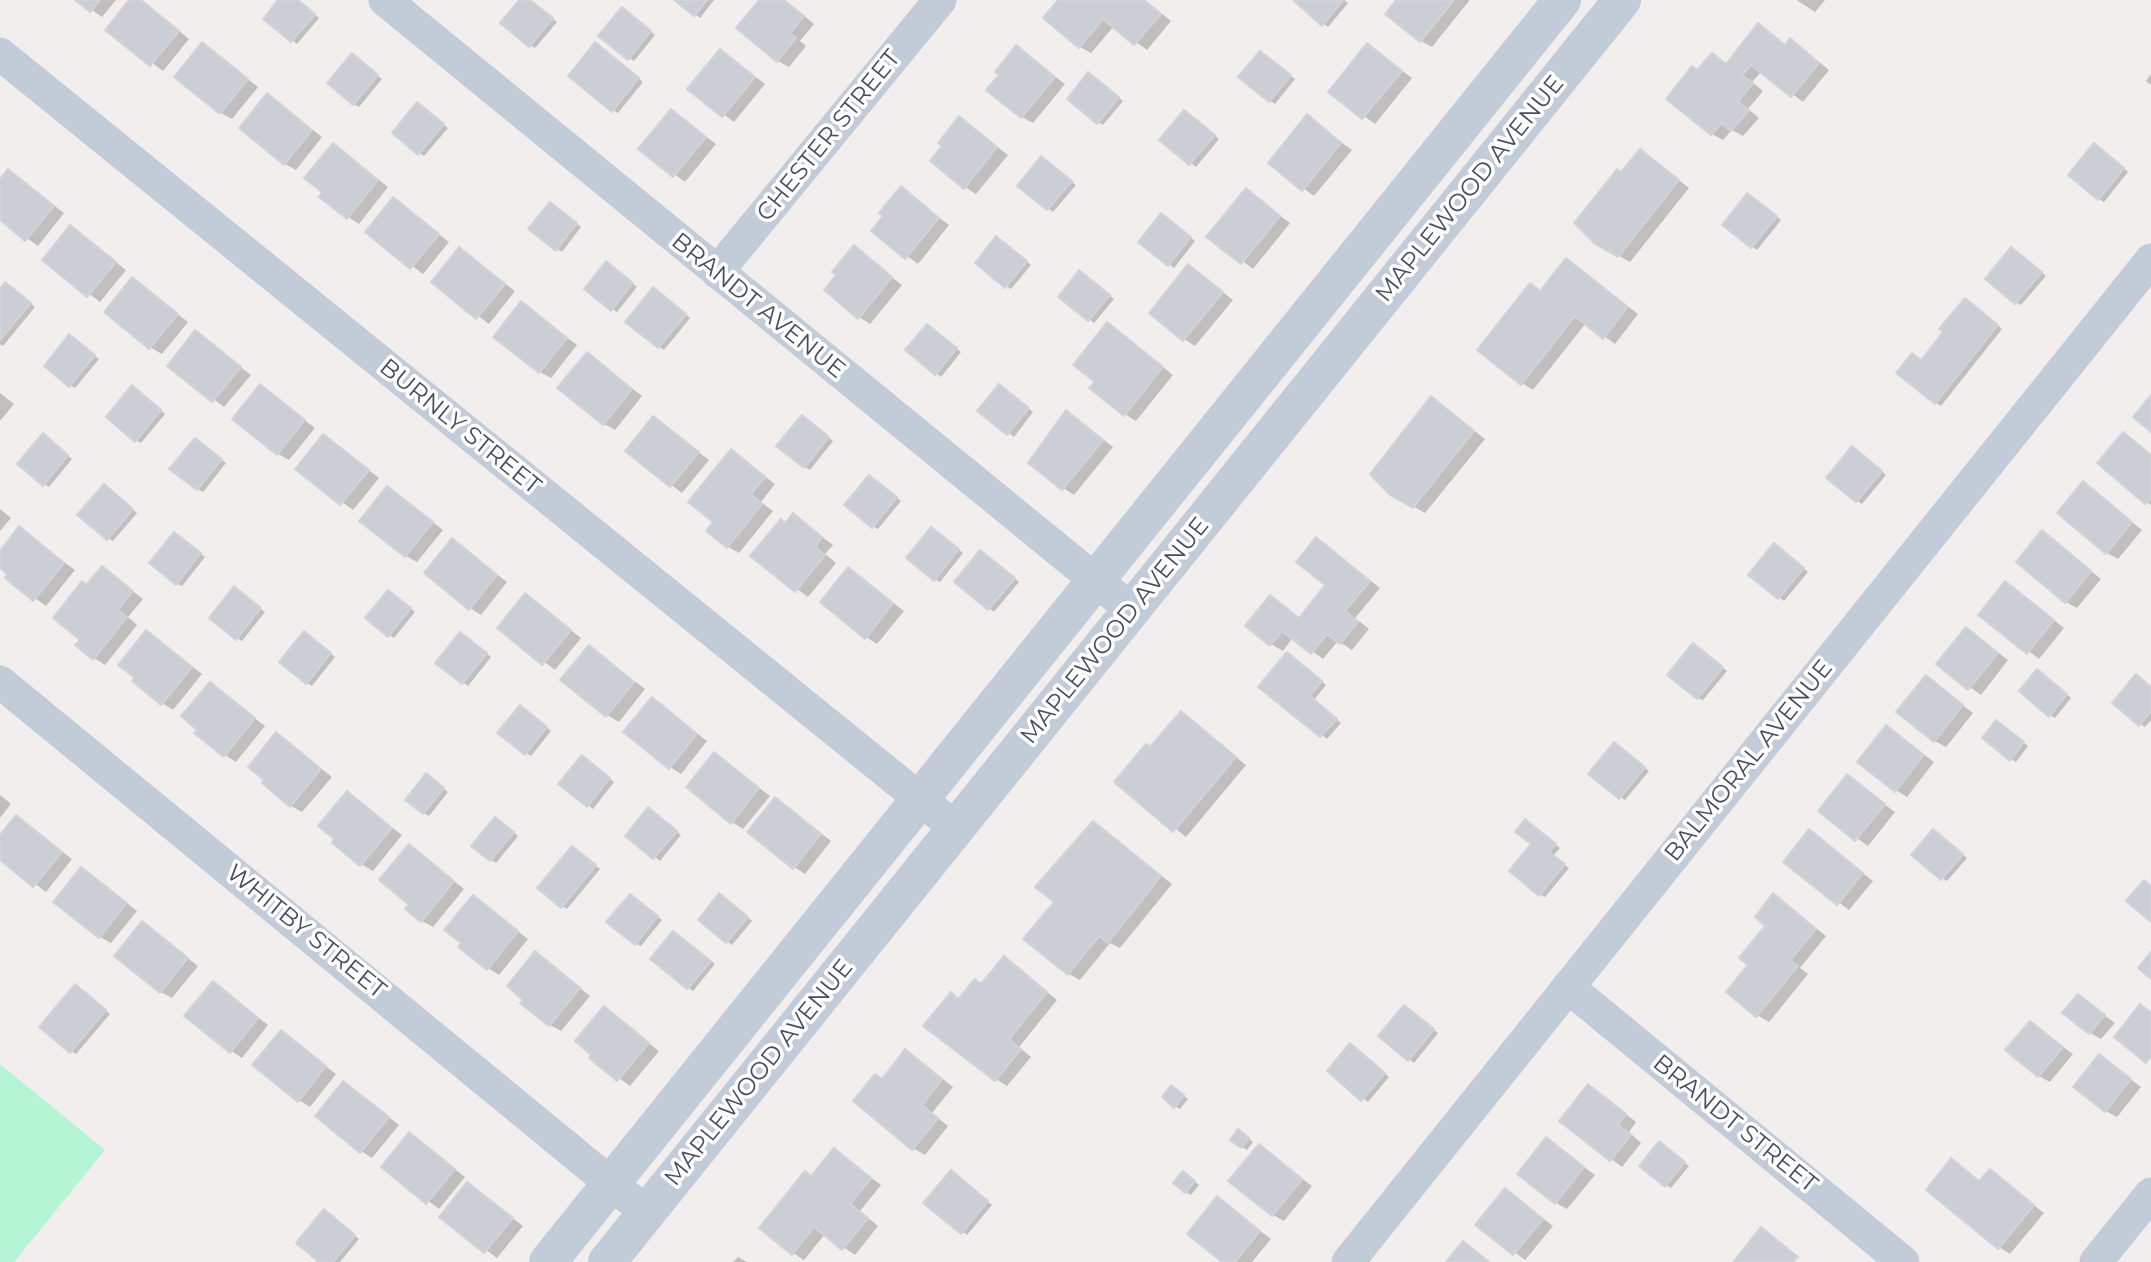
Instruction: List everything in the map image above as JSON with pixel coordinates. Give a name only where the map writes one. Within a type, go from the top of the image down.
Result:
[{"type":"street","name":"BRANDT AVENUE","points":[[385,0],[1132,610]]},
{"type":"street","name":"CHESTER STREET","points":[[717,272],[940,0]]},
{"type":"street","name":"MAPLEWOOD AVENUE","points":[[548,1262],[1562,0]]},
{"type":"street","name":"MAPLEWOOD AVENUE","points":[[607,1262],[1622,0]]},
{"type":"street","points":[[1531,39],[1567,68]]},
{"type":"street","name":"BURNLY STREET","points":[[0,54],[957,829]]},
{"type":"street","name":"BALMORAL AVENUE","points":[[1348,1262],[2151,260]]},
{"type":"street","name":"WHITBY STREET","points":[[0,682],[647,1213]]},
{"type":"street","name":"BRANDT STREET","points":[[1568,987],[1903,1262]]},
{"type":"street","points":[[2096,1262],[2151,1194]]},
{"type":"green space","points":[[0,1064],[105,1150],[14,1262],[0,1262]]},
{"type":"building","points":[[75,0],[100,0],[90,12]]},
{"type":"building","points":[[129,0],[141,0],[179,31],[150,66],[105,30]]},
{"type":"building","points":[[278,0],[298,0],[315,14],[291,42],[263,19]]},
{"type":"building","points":[[519,0],[530,0],[553,18],[529,47],[500,23]]},
{"type":"building","points":[[674,0],[707,0],[694,16]]},
{"type":"building","points":[[759,0],[784,0],[804,16],[790,33],[796,38],[777,62],[736,28]]},
{"type":"building","points":[[1058,0],[1144,0],[1161,14],[1134,45],[1103,19],[1079,48],[1043,18]]},
{"type":"building","points":[[1293,0],[1343,0],[1322,26]]},
{"type":"building","points":[[1396,0],[1454,0],[1420,42],[1385,14]]},
{"type":"building","points":[[622,7],[651,31],[628,60],[598,36]]},
{"type":"building","points":[[1758,23],[1785,45],[1790,38],[1819,63],[1791,97],[1751,65],[1742,75],[1753,83],[1738,102],[1749,110],[1731,131],[1721,123],[1711,135],[1666,99],[1692,66],[1697,70],[1712,53],[1726,64]]},
{"type":"building","points":[[202,42],[248,79],[220,114],[174,77]]},
{"type":"building","points":[[595,42],[639,78],[612,112],[568,76]]},
{"type":"building","points":[[1367,43],[1402,71],[1362,119],[1328,92]]},
{"type":"building","points":[[1016,45],[1055,77],[1021,118],[986,90],[999,75],[995,72]]},
{"type":"building","points":[[720,49],[755,77],[722,117],[687,89]]},
{"type":"building","points":[[1260,51],[1291,75],[1269,102],[1238,77]]},
{"type":"building","points":[[352,53],[378,75],[353,105],[327,83]]},
{"type":"building","points":[[1088,72],[1119,97],[1097,124],[1067,99]]},
{"type":"building","points":[[267,93],[312,130],[284,165],[239,128]]},
{"type":"building","points":[[417,102],[444,124],[418,155],[392,133]]},
{"type":"building","points":[[671,109],[706,137],[673,177],[638,149]]},
{"type":"building","points":[[1184,110],[1215,135],[1189,165],[1159,140]]},
{"type":"building","points":[[1307,114],[1341,143],[1302,191],[1268,163]]},
{"type":"building","points":[[959,116],[997,147],[964,189],[930,161],[942,146],[938,143]]},
{"type":"building","points":[[333,143],[378,180],[347,219],[319,197],[322,192],[304,178]]},
{"type":"building","points":[[2094,143],[2124,168],[2098,200],[2068,175]]},
{"type":"building","points":[[1640,149],[1679,180],[1618,257],[1595,244],[1574,223],[1617,169],[1621,172]]},
{"type":"building","points":[[1041,156],[1072,181],[1047,210],[1017,186]]},
{"type":"building","points":[[8,169],[54,206],[25,241],[0,220],[0,179]]},
{"type":"building","points":[[901,186],[939,218],[905,259],[871,231],[883,216],[879,213]]},
{"type":"building","points":[[1246,188],[1280,216],[1241,264],[1206,237]]},
{"type":"building","points":[[1747,193],[1777,216],[1751,248],[1722,225]]},
{"type":"building","points":[[393,197],[439,234],[410,269],[365,232]]},
{"type":"building","points":[[550,202],[577,223],[556,251],[528,229]]},
{"type":"building","points":[[1161,213],[1191,237],[1168,266],[1138,242]]},
{"type":"building","points":[[70,225],[116,262],[87,297],[42,260]]},
{"type":"building","points":[[996,236],[1027,261],[1005,288],[975,263]]},
{"type":"building","points":[[854,245],[892,277],[858,319],[824,290],[836,275],[832,272]]},
{"type":"building","points":[[459,247],[505,284],[476,319],[431,282]]},
{"type":"building","points":[[2011,247],[2042,272],[2015,304],[1985,279]]},
{"type":"building","points":[[1566,258],[1628,307],[1603,339],[1575,316],[1521,385],[1477,350],[1530,283],[1540,291]]},
{"type":"building","points":[[606,261],[633,283],[611,311],[584,289]]},
{"type":"building","points":[[1188,264],[1223,292],[1183,341],[1149,313]]},
{"type":"building","points":[[1079,270],[1110,295],[1088,321],[1058,297]]},
{"type":"building","points":[[132,277],[178,314],[149,349],[104,312]]},
{"type":"building","points":[[5,282],[31,303],[0,340],[0,289]]},
{"type":"building","points":[[653,287],[686,314],[658,348],[625,322]]},
{"type":"building","points":[[1965,298],[1998,325],[1935,404],[1896,373],[1912,353],[1921,360],[1943,332],[1939,329]]},
{"type":"building","points":[[521,301],[567,338],[539,373],[493,337]]},
{"type":"building","points":[[1107,322],[1163,367],[1124,416],[1089,388],[1095,382],[1073,365]]},
{"type":"building","points":[[927,324],[957,348],[935,375],[905,350]]},
{"type":"building","points":[[195,330],[241,367],[212,402],[167,366]]},
{"type":"building","points":[[69,334],[95,355],[69,387],[44,366]]},
{"type":"building","points":[[587,352],[632,389],[603,425],[557,388]]},
{"type":"building","points":[[260,384],[305,420],[277,455],[232,419]]},
{"type":"building","points":[[999,384],[1029,408],[1007,435],[977,411]]},
{"type":"building","points":[[132,385],[161,410],[135,442],[106,417]]},
{"type":"building","points":[[2151,395],[2151,432],[2133,417]]},
{"type":"building","points":[[1431,396],[1474,431],[1413,508],[1390,495],[1370,474]]},
{"type":"building","points":[[1066,410],[1103,440],[1062,490],[1028,463]]},
{"type":"building","points":[[802,415],[829,437],[804,468],[776,446]]},
{"type":"building","points":[[653,416],[699,452],[670,487],[625,451]]},
{"type":"building","points":[[2123,432],[2151,455],[2151,498],[2145,504],[2097,463]]},
{"type":"building","points":[[43,433],[68,455],[43,486],[17,464]]},
{"type":"building","points":[[323,434],[369,470],[340,505],[295,469]]},
{"type":"building","points":[[195,438],[222,459],[197,490],[169,469]]},
{"type":"building","points":[[1852,446],[1882,471],[1856,502],[1826,478]]},
{"type":"building","points":[[731,449],[765,477],[751,494],[762,504],[727,548],[706,531],[713,522],[688,502]]},
{"type":"building","points":[[869,475],[897,497],[872,528],[844,505]]},
{"type":"building","points":[[2083,481],[2132,522],[2106,554],[2057,513]]},
{"type":"building","points":[[104,484],[133,509],[107,540],[77,515]]},
{"type":"building","points":[[387,486],[433,522],[405,557],[359,521]]},
{"type":"building","points":[[793,513],[822,537],[815,547],[825,555],[795,592],[750,556],[781,519],[785,523]]},
{"type":"building","points":[[19,526],[64,563],[33,601],[5,578],[7,574],[0,568],[0,551]]},
{"type":"building","points":[[931,527],[959,549],[934,581],[906,558]]},
{"type":"building","points":[[2042,530],[2091,571],[2065,603],[2016,562]]},
{"type":"building","points":[[174,532],[201,553],[176,585],[149,563]]},
{"type":"building","points":[[1316,537],[1370,581],[1345,611],[1358,622],[1340,644],[1327,634],[1311,654],[1282,631],[1270,646],[1245,626],[1270,595],[1299,618],[1325,585],[1296,562]]},
{"type":"building","points":[[452,538],[497,575],[469,610],[424,573]]},
{"type":"building","points":[[1774,543],[1804,568],[1778,599],[1748,575]]},
{"type":"building","points":[[980,550],[1015,578],[988,610],[954,582]]},
{"type":"building","points":[[102,566],[133,591],[118,610],[127,617],[93,660],[75,645],[80,640],[53,618],[82,581],[86,585]]},
{"type":"building","points":[[848,567],[893,603],[865,639],[820,602]]},
{"type":"building","points":[[2005,581],[2054,620],[2027,654],[1978,615]]},
{"type":"building","points":[[234,586],[261,608],[236,640],[209,618]]},
{"type":"building","points":[[388,590],[411,608],[388,637],[365,618]]},
{"type":"building","points":[[525,593],[571,630],[542,665],[497,628]]},
{"type":"building","points":[[1966,627],[1998,653],[1968,690],[1936,664]]},
{"type":"building","points":[[146,630],[192,667],[161,705],[132,681],[135,678],[118,665]]},
{"type":"building","points":[[304,631],[331,653],[306,684],[279,662]]},
{"type":"building","points":[[460,632],[487,653],[462,684],[435,663]]},
{"type":"building","points":[[1693,643],[1723,667],[1697,699],[1667,675]]},
{"type":"building","points":[[589,645],[634,682],[606,717],[560,680]]},
{"type":"building","points":[[1287,652],[1322,681],[1310,696],[1337,719],[1320,737],[1258,687]]},
{"type":"building","points":[[2037,669],[2067,694],[2049,717],[2019,691]]},
{"type":"building","points":[[2136,674],[2151,687],[2151,711],[2139,726],[2112,703]]},
{"type":"building","points":[[1926,675],[1963,705],[1934,742],[1896,712]]},
{"type":"building","points":[[210,682],[255,718],[224,757],[194,733],[197,730],[181,716]]},
{"type":"building","points":[[652,697],[697,734],[669,769],[623,732]]},
{"type":"building","points":[[520,705],[547,727],[525,755],[497,733]]},
{"type":"building","points":[[1181,711],[1236,757],[1173,832],[1114,782],[1146,744],[1150,747]]},
{"type":"building","points":[[1996,720],[2024,742],[2010,761],[1982,738]]},
{"type":"building","points":[[1886,725],[1924,755],[1895,792],[1857,762]]},
{"type":"building","points":[[276,732],[321,769],[290,807],[248,767]]},
{"type":"building","points":[[1614,742],[1645,767],[1619,799],[1588,774]]},
{"type":"building","points":[[714,752],[759,788],[731,824],[686,787]]},
{"type":"building","points":[[582,755],[610,778],[587,807],[558,784]]},
{"type":"building","points":[[426,773],[444,788],[423,814],[405,800]]},
{"type":"building","points":[[1847,774],[1885,804],[1855,841],[1818,811]]},
{"type":"building","points":[[347,791],[392,828],[360,866],[332,843],[334,839],[318,826]]},
{"type":"building","points":[[775,797],[821,834],[793,869],[747,832]]},
{"type":"building","points":[[648,807],[677,831],[653,859],[625,836]]},
{"type":"building","points":[[16,815],[62,852],[33,887],[0,860],[0,835]]},
{"type":"building","points":[[495,817],[514,832],[490,861],[471,846]]},
{"type":"building","points":[[1525,819],[1556,844],[1549,852],[1565,864],[1539,896],[1509,871],[1531,844],[1515,832]]},
{"type":"building","points":[[1093,821],[1161,876],[1108,943],[1099,936],[1068,975],[1023,939],[1054,902],[1035,887]]},
{"type":"building","points":[[1809,829],[1863,873],[1837,905],[1783,862]]},
{"type":"building","points":[[1933,829],[1963,854],[1941,880],[1911,855]]},
{"type":"building","points":[[409,844],[454,881],[421,922],[405,909],[409,905],[379,880]]},
{"type":"building","points":[[572,846],[596,865],[561,908],[537,888]]},
{"type":"building","points":[[81,867],[127,903],[99,938],[53,902]]},
{"type":"building","points":[[2144,880],[2151,886],[2151,922],[2126,901]]},
{"type":"building","points":[[719,893],[748,917],[726,943],[698,920]]},
{"type":"building","points":[[1773,893],[1816,929],[1790,960],[1798,966],[1756,1017],[1726,992],[1748,965],[1739,958],[1765,926],[1755,917]]},
{"type":"building","points":[[630,894],[658,916],[635,945],[606,922]]},
{"type":"building","points":[[473,895],[518,931],[487,970],[458,947],[461,943],[444,930]]},
{"type":"building","points":[[142,921],[188,958],[160,993],[114,956]]},
{"type":"building","points":[[673,931],[711,961],[687,989],[650,959]]},
{"type":"building","points":[[535,951],[580,988],[549,1026],[520,1003],[523,1000],[507,986]]},
{"type":"building","points":[[2151,952],[2151,979],[2138,968]]},
{"type":"building","points":[[1004,956],[1047,992],[1009,1039],[1021,1049],[995,1081],[923,1026],[951,992],[958,999],[975,979],[981,984]]},
{"type":"building","points":[[213,981],[258,1018],[230,1053],[184,1016]]},
{"type":"building","points":[[75,984],[106,1010],[70,1053],[39,1027]]},
{"type":"building","points":[[2078,994],[2105,1015],[2089,1034],[2062,1013]]},
{"type":"building","points":[[2140,1004],[2151,1013],[2151,1056],[2146,1063],[2114,1037]]},
{"type":"building","points":[[1404,1005],[1434,1029],[1408,1061],[1378,1036]]},
{"type":"building","points":[[604,1006],[649,1043],[617,1081],[589,1058],[591,1055],[575,1041]]},
{"type":"building","points":[[2030,1021],[2063,1047],[2038,1077],[2005,1050]]},
{"type":"building","points":[[281,1030],[326,1066],[298,1102],[252,1065]]},
{"type":"building","points":[[1350,1043],[1385,1073],[1361,1101],[1327,1071]]},
{"type":"building","points":[[905,1049],[942,1079],[922,1105],[938,1118],[912,1150],[853,1101],[875,1074],[882,1079]]},
{"type":"building","points":[[2099,1054],[2131,1079],[2105,1112],[2073,1087]]},
{"type":"building","points":[[343,1081],[389,1117],[360,1153],[315,1116]]},
{"type":"building","points":[[1588,1084],[1626,1114],[1618,1125],[1631,1135],[1610,1161],[1559,1121]]},
{"type":"building","points":[[1171,1085],[1184,1095],[1174,1108],[1162,1097]]},
{"type":"building","points":[[1238,1129],[1249,1138],[1241,1148],[1230,1140]]},
{"type":"building","points":[[409,1132],[455,1169],[426,1204],[381,1167]]},
{"type":"building","points":[[1546,1137],[1584,1167],[1555,1204],[1517,1174]]},
{"type":"building","points":[[1659,1141],[1685,1162],[1665,1187],[1639,1166]]},
{"type":"building","points":[[1259,1144],[1302,1179],[1272,1216],[1228,1181]]},
{"type":"building","points":[[834,1148],[871,1178],[850,1204],[868,1218],[842,1250],[814,1227],[792,1255],[759,1228],[805,1171],[811,1176]]},
{"type":"building","points":[[1951,1158],[1979,1181],[1990,1169],[2034,1205],[1998,1249],[1926,1190]]},
{"type":"building","points":[[951,1170],[988,1201],[961,1234],[923,1203]]},
{"type":"building","points":[[1183,1171],[1195,1181],[1185,1193],[1173,1183]]},
{"type":"building","points":[[467,1182],[513,1218],[484,1253],[439,1217]]},
{"type":"building","points":[[1505,1188],[1543,1219],[1513,1255],[1475,1225]]},
{"type":"building","points":[[1217,1196],[1260,1231],[1235,1262],[1222,1262],[1187,1234]]},
{"type":"building","points":[[324,1209],[355,1235],[333,1262],[319,1262],[296,1243]]},
{"type":"building","points":[[1761,1227],[1798,1257],[1793,1262],[1733,1262]]},
{"type":"building","points":[[1463,1241],[1489,1262],[1446,1262]]}]
